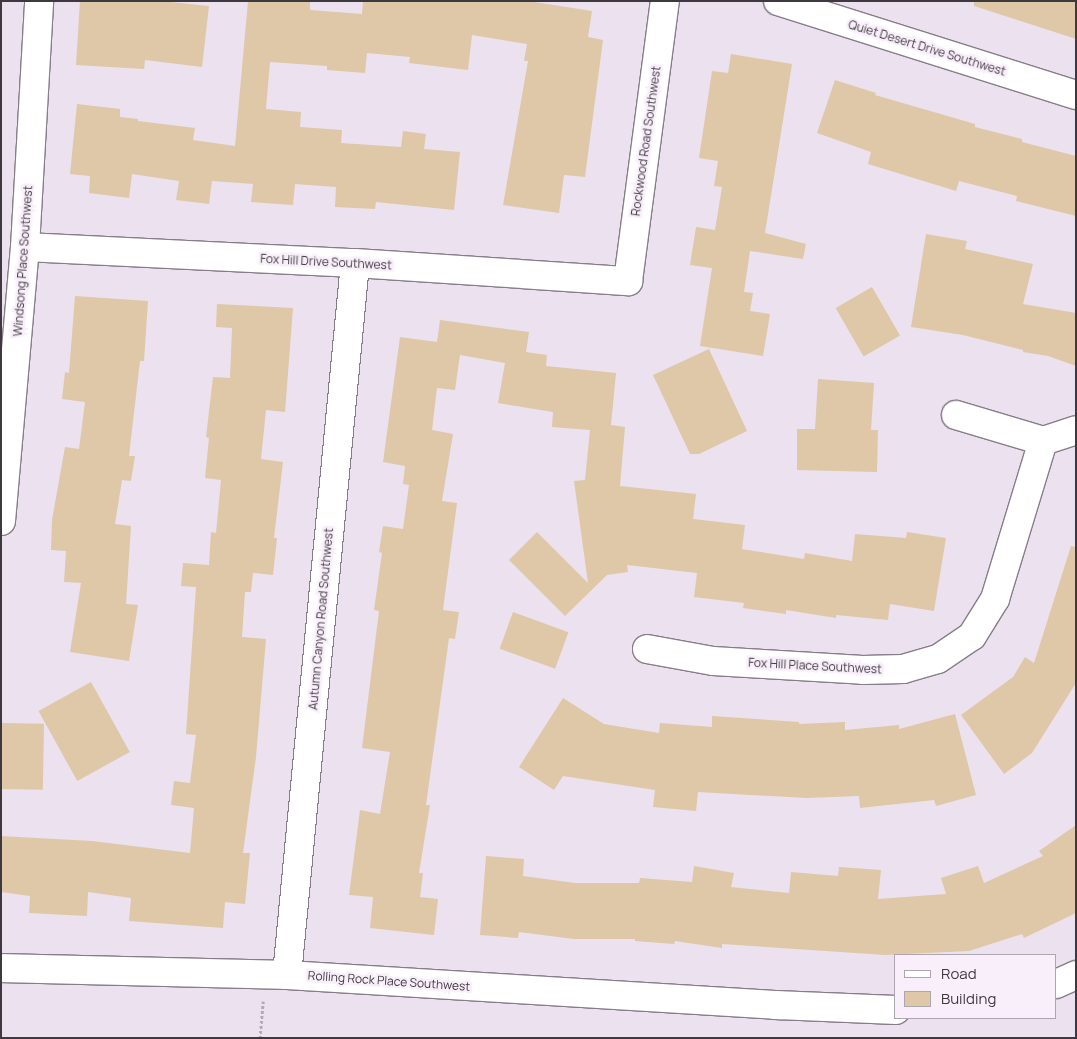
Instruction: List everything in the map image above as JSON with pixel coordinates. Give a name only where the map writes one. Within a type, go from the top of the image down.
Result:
[{"type":"street","name":"Windsong Place Southwest","points":[[1,521],[25,247],[40,1]]},
{"type":"street","name":"Rockwood Road Southwest","points":[[628,281],[665,1]]},
{"type":"street","name":"Quiet Desert Drive Southwest","points":[[778,1],[1076,95]]},
{"type":"street","name":"Fox Hill Drive Southwest","points":[[25,247],[355,263],[628,281]]},
{"type":"street","name":"Autumn Canyon Road Southwest","points":[[276,974],[355,263]]},
{"type":"street","points":[[956,415],[1043,441],[1076,430]]},
{"type":"street","name":"Fox Hill Place Southwest","points":[[647,649],[713,660],[864,670],[903,669],[938,659],[972,636],[995,599],[1043,441]]},
{"type":"street","name":"Rolling Rock Place Southwest","points":[[1,968],[276,974],[776,1005],[894,1010]]},
{"type":"street","points":[[1057,984],[1076,975]]},
{"type":"path","points":[[260,1038],[276,974]]},
{"type":"building","points":[[80,1],[161,1],[209,6],[202,67],[145,60],[144,69],[76,65]]},
{"type":"building","points":[[248,1],[310,1],[310,10],[362,14],[363,1],[528,1],[592,11],[588,37],[603,40],[585,177],[564,175],[559,213],[503,205],[528,61],[524,61],[527,44],[472,35],[468,70],[409,63],[410,57],[367,53],[365,73],[327,70],[327,66],[270,62],[266,109],[301,112],[300,127],[342,130],[341,143],[401,147],[403,131],[426,134],[424,149],[460,152],[454,210],[376,202],[375,209],[335,207],[336,187],[295,184],[293,205],[251,202],[253,184],[212,181],[209,204],[176,200],[179,181],[132,174],[129,198],[89,193],[90,176],[70,174],[77,104],[120,109],[120,117],[138,119],[138,121],[195,128],[193,140],[235,146]]},
{"type":"building","points":[[974,1],[1076,1],[1076,39],[974,6]]},
{"type":"building","points":[[731,54],[792,64],[765,233],[806,244],[803,259],[750,251],[744,292],[753,293],[750,311],[770,314],[763,356],[700,346],[712,268],[690,265],[696,227],[715,230],[722,187],[714,186],[718,161],[699,158],[712,71],[728,73]]},
{"type":"building","points":[[835,80],[876,93],[875,95],[975,124],[975,127],[1022,139],[1022,142],[1076,156],[1076,216],[1016,201],[1017,196],[959,181],[956,191],[868,164],[871,152],[817,133]]},
{"type":"building","points":[[926,234],[967,241],[965,249],[1033,264],[1023,304],[1076,313],[1076,366],[1048,356],[1023,352],[1023,350],[963,335],[911,327]]},
{"type":"building","points":[[872,287],[900,335],[864,356],[836,308]]},
{"type":"building","points":[[75,296],[148,301],[144,361],[140,361],[129,456],[135,456],[131,481],[122,480],[115,524],[131,526],[126,604],[138,605],[129,661],[70,652],[81,583],[64,582],[66,551],[51,550],[52,520],[65,447],[79,449],[85,402],[62,399],[65,372],[69,373]]},
{"type":"building","points":[[217,304],[293,308],[285,412],[266,410],[261,459],[283,462],[274,538],[277,538],[273,575],[253,573],[251,592],[245,592],[242,637],[266,639],[256,757],[243,853],[250,853],[245,904],[225,902],[223,928],[129,921],[131,898],[88,892],[87,916],[29,913],[30,896],[1,892],[1,836],[92,841],[190,853],[194,808],[171,805],[174,781],[190,783],[196,735],[186,734],[196,587],[181,586],[183,563],[209,565],[211,532],[216,533],[221,480],[205,478],[209,438],[206,437],[213,377],[230,378],[232,328],[216,327]]},
{"type":"building","points":[[440,320],[529,332],[526,352],[547,355],[546,366],[616,373],[611,425],[625,427],[620,486],[696,494],[693,519],[745,525],[742,549],[804,559],[805,553],[852,561],[855,534],[906,538],[907,532],[946,538],[934,611],[890,604],[888,620],[836,615],[836,618],[786,610],[786,614],[743,608],[744,603],[694,597],[697,573],[627,565],[628,572],[607,575],[565,616],[509,560],[537,532],[588,583],[574,481],[585,480],[590,430],[552,427],[553,412],[498,403],[505,363],[460,355],[455,390],[437,388],[432,430],[453,434],[442,501],[457,503],[443,610],[459,612],[455,639],[449,638],[426,805],[430,805],[419,873],[423,873],[420,897],[438,899],[434,935],[370,928],[373,897],[349,895],[360,810],[380,814],[390,752],[362,748],[379,611],[374,610],[382,553],[379,552],[383,526],[403,529],[409,485],[403,484],[405,466],[383,462],[400,337],[437,342]]},
{"type":"building","points":[[709,349],[747,431],[699,454],[690,454],[653,375]]},
{"type":"building","points":[[818,379],[874,383],[871,430],[878,430],[877,472],[797,470],[797,429],[815,429]]},
{"type":"building","points":[[1071,546],[1076,547],[1076,683],[1032,753],[1004,774],[961,715],[1013,677],[1025,657],[1034,663]]},
{"type":"building","points":[[513,612],[568,632],[555,669],[500,649]]},
{"type":"building","points":[[91,682],[130,752],[77,781],[39,711]]},
{"type":"building","points":[[563,698],[604,724],[659,733],[660,723],[712,727],[712,716],[799,722],[799,724],[845,722],[845,730],[899,725],[899,729],[955,714],[976,795],[936,806],[934,800],[860,808],[859,796],[806,798],[698,792],[696,811],[653,807],[655,790],[563,776],[554,790],[519,767]]},
{"type":"building","points":[[1,723],[44,724],[43,790],[1,789]]},
{"type":"building","points":[[1076,825],[1076,913],[1024,938],[1022,934],[969,951],[885,955],[722,944],[722,948],[675,941],[674,944],[635,941],[635,939],[574,939],[519,932],[518,938],[480,935],[486,856],[524,859],[523,876],[575,883],[639,883],[640,878],[692,882],[694,866],[734,873],[731,887],[789,893],[791,872],[838,876],[839,867],[881,870],[878,899],[946,894],[941,878],[978,866],[984,883],[1043,856],[1039,851]]}]
